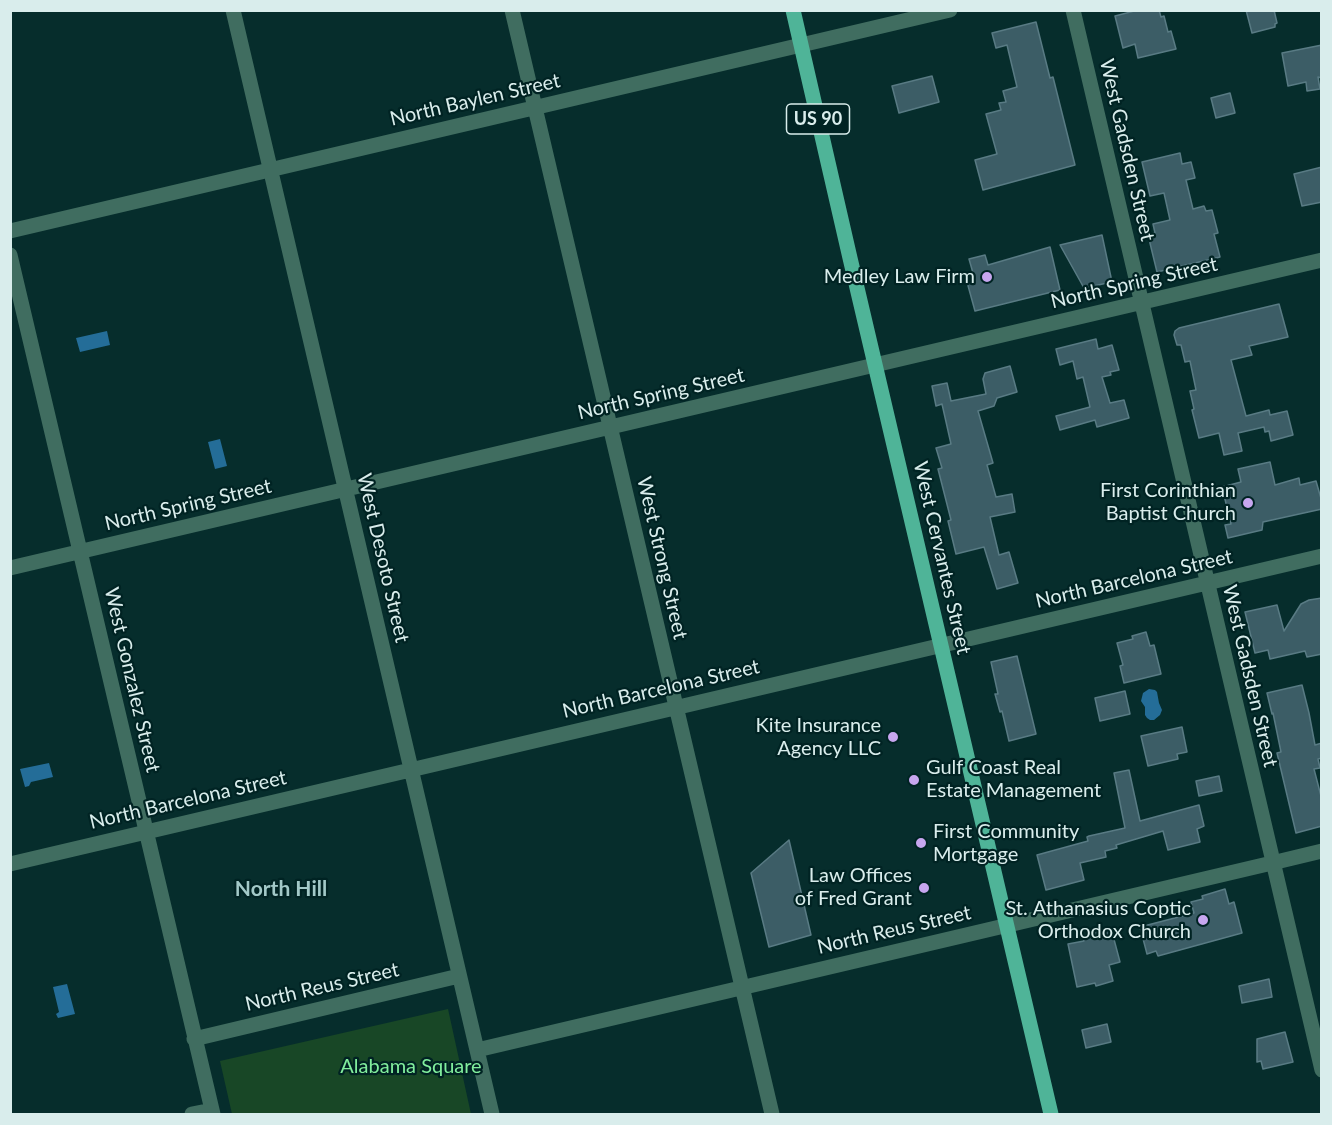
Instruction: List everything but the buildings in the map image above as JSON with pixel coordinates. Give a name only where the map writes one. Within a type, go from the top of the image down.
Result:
[{"type":"main road","name":"West Cervantes Street","points":[[793,10],[1051,1114]]},
{"type":"street","name":"West Desoto Street","points":[[233,10],[492,1114]]},
{"type":"street","name":"West Strong Street","points":[[512,10],[772,1114]]},
{"type":"street","name":"North Baylen Street","points":[[10,231],[950,10]]},
{"type":"street","name":"West Gadsden Street","points":[[1073,10],[1322,1070]]},
{"type":"street","name":"West Gonzalez Street","points":[[10,255],[212,1112]]},
{"type":"street","name":"North Spring Street","points":[[10,568],[1322,260]]},
{"type":"street","name":"North Barcelona Street","points":[[10,864],[1322,556]]},
{"type":"street","name":"North Reus Street","points":[[477,1050],[1322,850]]},
{"type":"street","name":"North Reus Street","points":[[194,1039],[459,976]]},
{"type":"street","points":[[192,1114],[212,1112]]},
{"type":"green space","name":"Alabama Square","points":[[448,1009],[471,1114],[232,1114],[220,1061]]},
{"type":"water","points":[[107,331],[110,345],[80,352],[76,338]]},
{"type":"water","points":[[220,439],[227,466],[215,469],[208,442]]},
{"type":"water","points":[[1149,689],[1157,692],[1162,710],[1154,720],[1147,718],[1141,701],[1143,693]]},
{"type":"water","points":[[49,763],[53,777],[31,782],[25,787],[20,769]]},
{"type":"water","points":[[67,984],[75,1014],[58,1018],[56,1014],[59,1012],[53,987]]},
{"type":"place","name":"Medley Law Firm","points":[[987,277]]},
{"type":"place","name":"First Corinthian Baptist Church","points":[[1248,503]]},
{"type":"place","name":"Kite Insurance Agency LLC","points":[[893,737]]},
{"type":"place","name":"Gulf Coast Real Estate Management","points":[[914,780]]},
{"type":"place","name":"First Community Mortgage","points":[[921,843]]},
{"type":"place","name":"Law Offices of Fred Grant","points":[[924,888]]},
{"type":"place","name":"St. Athanasius Coptic Orthodox Church","points":[[1203,920]]},
{"type":"district","name":"North Hill","points":[[281,889]]}]
